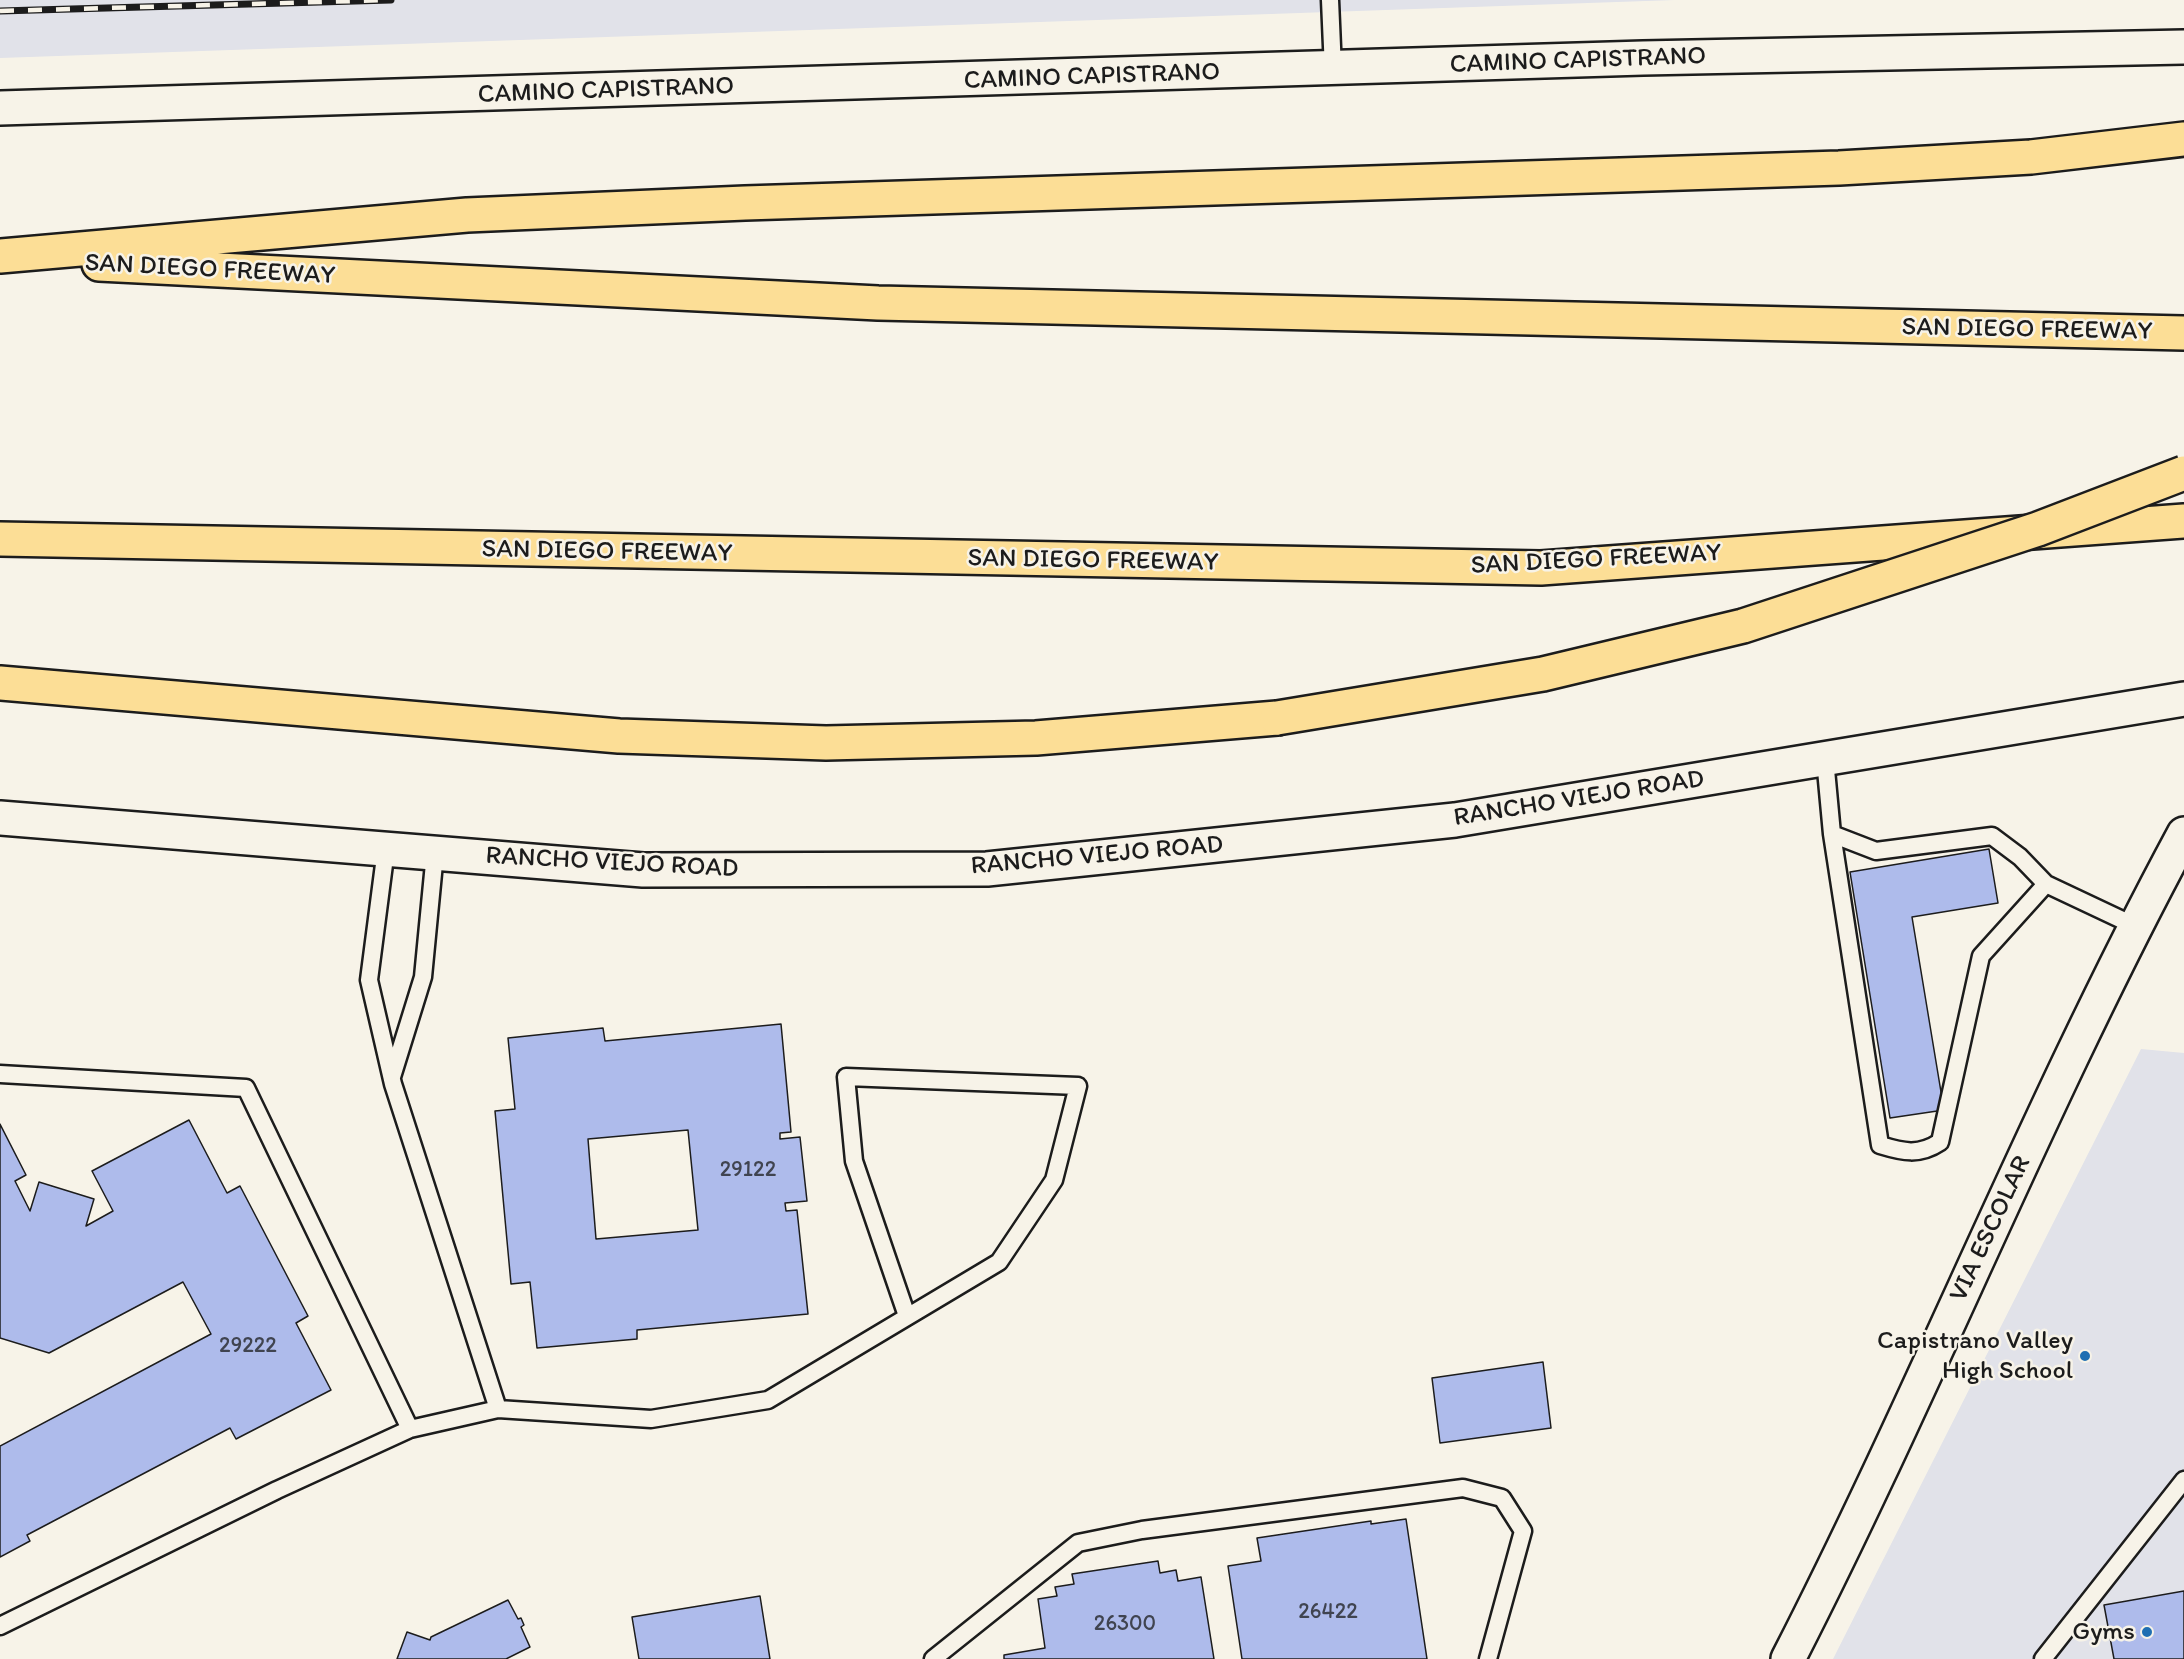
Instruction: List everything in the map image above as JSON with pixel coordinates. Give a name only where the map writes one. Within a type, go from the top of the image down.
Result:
[{"type":"highway","points":[[0,258],[479,215],[757,202],[1839,168],[2031,158],[2184,139]]},
{"type":"highway","name":"SAN DIEGO FREEWAY","points":[[0,258],[878,303],[2184,333]]},
{"type":"highway","points":[[0,683],[619,736],[826,743],[1036,738],[1277,718],[1543,674],[1743,626],[2038,529],[2184,473]]},
{"type":"highway","name":"SAN DIEGO FREEWAY","points":[[0,539],[1541,568],[2184,521]]},
{"type":"street","name":"CAMINO CAPISTRANO","points":[[0,108],[1333,70],[1643,58],[2184,47]]},
{"type":"street","name":"RANCHO VIEJO ROAD","points":[[0,818],[643,870],[987,869],[1455,820],[2184,699]]},
{"type":"street","name":"VIA ESCOLAR","points":[[1788,1659],[1839,1561],[2083,1029],[2184,834]]},
{"type":"lane","points":[[1330,0],[1333,70]]},
{"type":"lane","points":[[1825,759],[1832,834],[1880,1145],[1909,1153],[1929,1150],[1940,1142],[1981,957],[2046,884]]},
{"type":"lane","points":[[1832,834],[1876,851],[1992,836],[2020,857],[2046,884],[2135,926]]},
{"type":"lane","points":[[386,849],[369,980],[392,1078],[498,1409]]},
{"type":"lane","points":[[392,1078],[423,977],[435,853]]},
{"type":"lane","points":[[0,1074],[246,1088],[410,1429]]},
{"type":"lane","points":[[0,1626],[277,1490],[410,1429],[498,1409],[651,1419],[768,1400],[999,1262],[1054,1180],[1078,1086],[846,1077],[854,1161],[907,1316]]},
{"type":"lane","points":[[2043,1659],[2184,1480]]},
{"type":"lane","points":[[933,1659],[1078,1543],[1142,1530],[1463,1488],[1502,1498],[1523,1531],[1488,1659]]},
{"type":"shaded area","points":[[0,0],[1675,0],[0,58]]},
{"type":"shaded area","name":"Capistrano Valley High School","points":[[2141,1049],[2184,1053],[2184,1659],[1833,1659]]},
{"type":"building","points":[[1989,849],[1998,903],[1912,917],[1944,1110],[1890,1118],[1850,872]]},
{"type":"building","points":[[781,1024],[791,1132],[780,1133],[780,1139],[800,1137],[807,1201],[785,1203],[786,1211],[797,1210],[808,1314],[637,1330],[637,1339],[537,1348],[530,1282],[511,1284],[495,1111],[515,1109],[508,1038],[603,1028],[605,1041]],"holes":[[[688,1130],[698,1230],[596,1239],[588,1139]]]},
{"type":"building","points":[[189,1120],[227,1193],[240,1186],[308,1316],[296,1323],[331,1390],[236,1439],[230,1428],[27,1535],[30,1541],[0,1557],[0,1446],[211,1334],[183,1282],[49,1353],[0,1338],[0,1124],[26,1175],[15,1181],[30,1211],[39,1182],[94,1199],[86,1226],[113,1211],[92,1171]]},
{"type":"building","points":[[1543,1362],[1551,1428],[1440,1443],[1432,1378]]},
{"type":"building","points":[[1406,1519],[1427,1659],[1242,1659],[1228,1566],[1261,1561],[1257,1538],[1371,1521],[1371,1524]]},
{"type":"building","points":[[1158,1561],[1160,1573],[1176,1570],[1178,1581],[1201,1577],[1214,1659],[1004,1659],[1004,1655],[1045,1648],[1038,1599],[1057,1596],[1055,1587],[1074,1584],[1072,1574]]},
{"type":"building","name":"Gyms","points":[[2184,1591],[2184,1659],[2114,1659],[2104,1605]]},
{"type":"building","points":[[760,1596],[770,1659],[639,1659],[632,1617]]},
{"type":"building","points":[[508,1600],[518,1619],[521,1618],[524,1625],[521,1627],[530,1647],[506,1659],[397,1659],[407,1632],[430,1640],[431,1637]]},
{"type":"railway","points":[[0,11],[391,0]]},
{"type":"place","name":"Capistrano Valley High School","points":[[2085,1356]]},
{"type":"place","name":"Gyms","points":[[2147,1632]]}]
